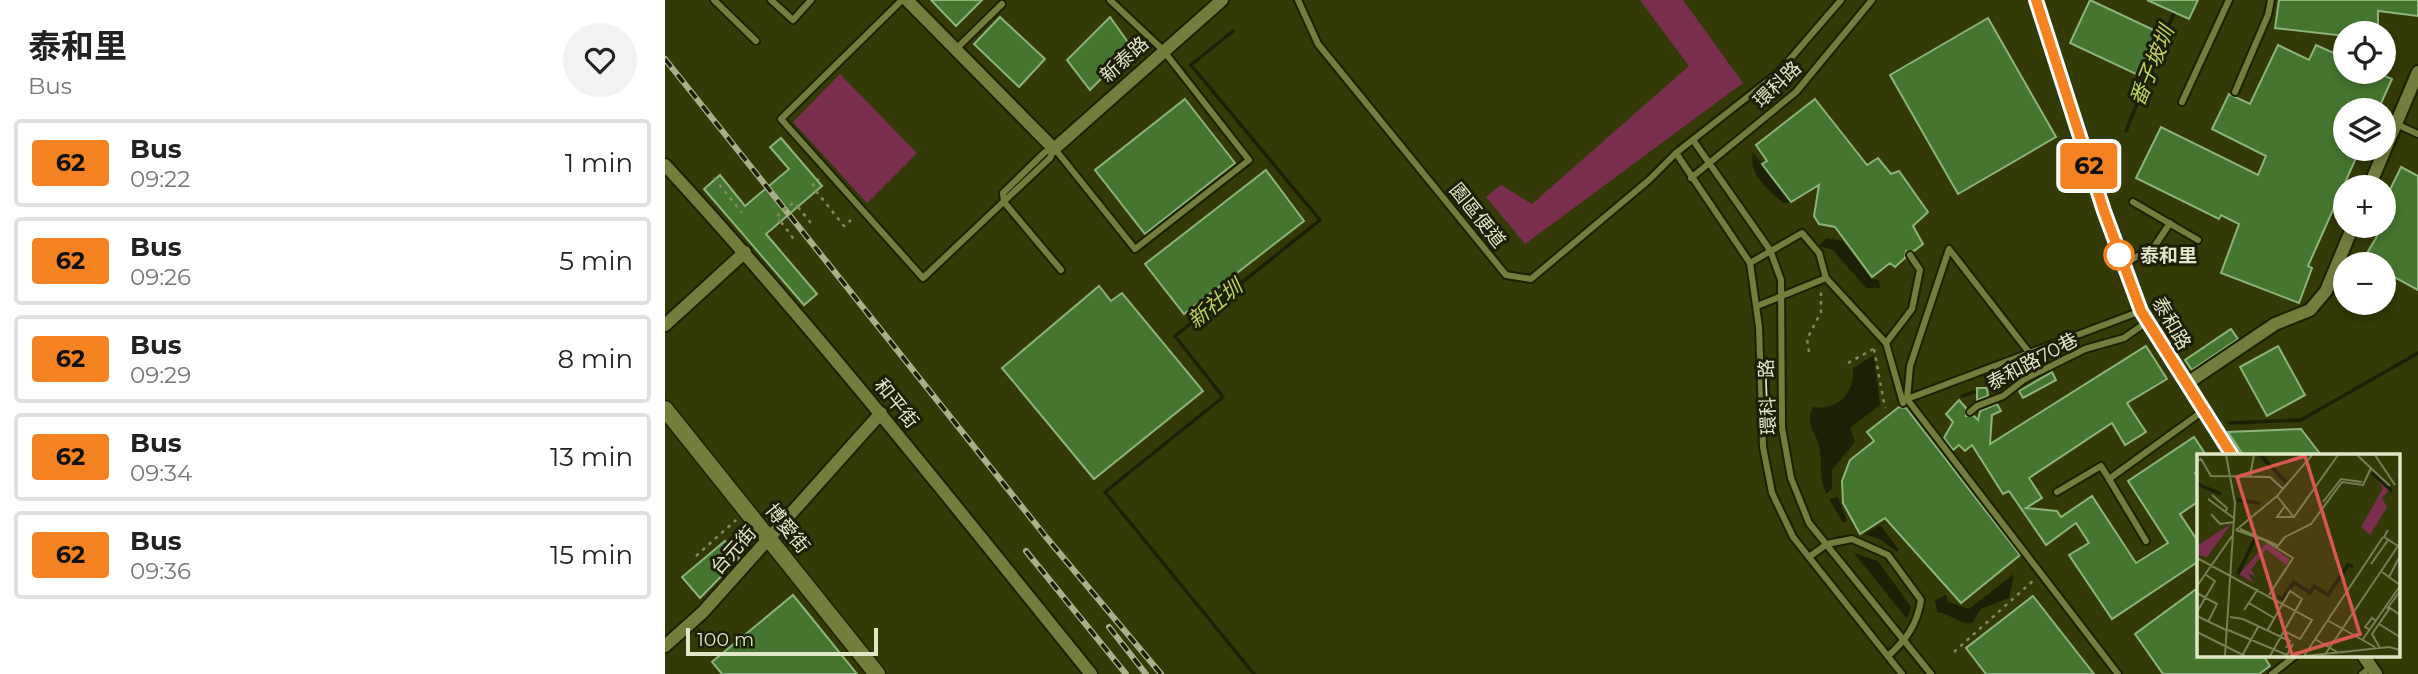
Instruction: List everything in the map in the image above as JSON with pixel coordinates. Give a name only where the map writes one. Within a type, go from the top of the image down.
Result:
[{"type":"street","points":[[907,0],[1054,149]]},
{"type":"street","name":"新泰路","points":[[1054,149],[1222,0]]},
{"type":"street","name":"泰和路","points":[[2036,0],[2123,265],[2144,316],[2231,454]]},
{"type":"street","points":[[2396,124],[2418,72]]},
{"type":"street","name":"和平街","points":[[665,166],[745,252],[881,413],[1091,674]]},
{"type":"street","points":[[2186,384],[2275,324],[2310,310],[2326,292],[2348,238]]},
{"type":"street","points":[[665,326],[745,252]]},
{"type":"street","name":"博愛街","points":[[665,410],[877,674]]},
{"type":"street","name":"台元街","points":[[665,646],[703,611],[881,413]]},
{"type":"lane","points":[[714,0],[756,41]]},
{"type":"lane","points":[[771,0],[793,20],[811,0]]},
{"type":"lane","name":"新泰路","points":[[902,0],[781,119],[923,278],[1051,158],[1054,149]]},
{"type":"lane","points":[[1054,149],[1135,249],[1249,160],[1163,50],[1110,0]]},
{"type":"lane","name":"園區便道","points":[[1297,0],[1318,44],[1506,275],[1531,279],[1649,180],[1676,153]]},
{"type":"lane","name":"環科路","points":[[1676,153],[1778,73],[1841,0]]},
{"type":"lane","name":"環科路","points":[[1691,178],[1795,92],[1872,0]]},
{"type":"lane","points":[[2182,102],[2229,0]]},
{"type":"lane","points":[[2235,92],[2268,15],[2271,0]]},
{"type":"lane","points":[[956,50],[1002,4]]},
{"type":"lane","points":[[2396,124],[2418,134]]},
{"type":"lane","name":"環科一路","points":[[1693,140],[1770,250],[1781,281],[1781,428],[1796,489],[1809,523],[1931,674]]},
{"type":"lane","name":"環科一路","points":[[1676,153],[1691,178],[1730,229],[1750,263],[1757,306],[1763,447],[1772,492],[1793,537],[1902,674]]},
{"type":"lane","points":[[1004,202],[1061,270]]},
{"type":"lane","points":[[2133,202],[2198,240]]},
{"type":"lane","points":[[2123,265],[2154,247],[2170,223]]},
{"type":"lane","points":[[1750,263],[1802,233],[1819,253],[1826,278],[1886,343],[1905,401],[2118,674]]},
{"type":"lane","points":[[1905,401],[1910,366],[1949,249],[2028,351]]},
{"type":"lane","points":[[1886,343],[1912,309],[1920,270],[1910,255]]},
{"type":"lane","points":[[1757,306],[1826,278]]},
{"type":"lane","points":[[1905,401],[2028,351],[2144,316]]},
{"type":"lane","name":"泰和路70巷","points":[[1970,412],[1977,406],[2003,396],[2025,379],[2085,349],[2124,338],[2144,316]]},
{"type":"lane","points":[[2109,479],[2203,411]]},
{"type":"lane","points":[[2057,492],[2101,466],[2146,541]]},
{"type":"lane","points":[[1809,557],[1827,544],[1852,539],[1888,555],[1921,600],[1915,624],[1905,641],[1888,656]]},
{"type":"lane","points":[[2272,674],[2294,656]]},
{"type":"path","points":[[714,178],[742,213]]},
{"type":"path","points":[[811,186],[818,180]]},
{"type":"path","points":[[816,191],[844,226],[851,219]]},
{"type":"path","points":[[775,195],[786,209]]},
{"type":"path","points":[[796,242],[776,217],[794,202],[814,228]]},
{"type":"path","points":[[1809,352],[1807,339],[1821,312],[1820,291],[1826,278]]},
{"type":"path","points":[[1874,349],[1885,408]]},
{"type":"path","points":[[696,556],[746,510]]},
{"type":"path","points":[[1954,652],[2041,574]]},
{"type":"shaded area","points":[[1640,0],[1683,0],[1743,83],[1525,244],[1486,197],[1501,185],[1532,204],[1689,66]]},
{"type":"shaded area","points":[[840,74],[917,153],[867,203],[793,122]]},
{"type":"shaded area","points":[[1753,152],[1792,203],[1783,203],[1760,180],[1753,168]]},
{"type":"shaded area","points":[[1826,238],[1843,241],[1872,279],[1879,280],[1880,288],[1866,288],[1833,250],[1819,246]]},
{"type":"shaded area","points":[[1874,355],[1880,405],[1850,428],[1855,442],[1832,470],[1832,489],[1826,494],[1820,450],[1810,424],[1813,407],[1830,406],[1843,398],[1851,385],[1853,368]]},
{"type":"shaded area","points":[[1838,497],[1847,521],[1843,523],[1829,499]]},
{"type":"shaded area","points":[[1880,525],[1899,550],[1897,552],[1880,539],[1864,534]]},
{"type":"shaded area","points":[[1854,553],[1878,561],[1911,607],[1907,619]]},
{"type":"shaded area","points":[[2014,574],[2009,598],[1981,609],[1972,623],[1937,612],[1935,600],[1946,595],[1948,602],[1969,609]]},
{"type":"building","points":[[931,0],[982,0],[956,26]]},
{"type":"building","points":[[2090,0],[2158,32],[2138,75],[2070,43]]},
{"type":"building","points":[[2147,0],[2198,0],[2189,19]]},
{"type":"building","points":[[2279,0],[2418,0],[2418,16],[2378,11],[2378,21],[2333,21],[2333,35],[2275,28]]},
{"type":"building","points":[[1000,17],[1045,59],[1019,87],[974,44]]},
{"type":"building","points":[[1110,17],[1132,48],[1090,90],[1067,60]]},
{"type":"building","points":[[1988,18],[2056,137],[1958,194],[1890,75]]},
{"type":"building","points":[[2278,45],[2309,60],[2316,45],[2333,53],[2333,84],[2390,84],[2383,98],[2333,98],[2333,161],[2355,161],[2348,175],[2333,175],[2333,210],[2308,266],[2312,268],[2299,303],[2221,273],[2239,224],[2221,215],[2219,219],[2136,178],[2161,127],[2258,175],[2266,156],[2212,129],[2229,94],[2250,104]]},
{"type":"building","points":[[1185,99],[1235,163],[1145,234],[1095,170]]},
{"type":"building","points":[[1815,99],[1867,165],[1878,158],[1891,174],[1899,171],[1928,212],[1913,226],[1923,244],[1914,251],[1906,251],[1905,258],[1895,267],[1890,263],[1872,277],[1835,227],[1819,224],[1814,216],[1819,185],[1791,202],[1762,164],[1767,161],[1756,145]]},
{"type":"building","points":[[781,138],[822,186],[766,234],[817,294],[804,305],[704,189],[720,175],[745,206],[789,169],[770,147]]},
{"type":"building","points":[[2401,167],[2418,176],[2418,290],[2396,278],[2396,252],[2368,252],[2376,238],[2396,238],[2396,177]]},
{"type":"building","points":[[1266,170],[1304,221],[1184,314],[1145,264]]},
{"type":"building","points":[[1099,286],[1111,301],[1122,293],[1203,391],[1094,479],[1002,368]]},
{"type":"building","points":[[2231,329],[2238,339],[2192,370],[2185,360]]},
{"type":"building","points":[[2146,346],[2167,379],[2127,403],[2146,432],[2125,445],[2112,423],[2029,478],[2042,498],[2026,508],[2057,511],[2061,517],[2092,496],[2136,563],[2168,543],[2128,481],[2194,437],[2205,454],[2197,454],[2197,502],[2180,514],[2197,540],[2197,562],[2112,619],[2069,555],[2089,543],[2076,523],[2046,545],[2009,491],[2003,494],[1972,445],[1965,451],[1959,445],[1953,450],[1944,438],[1953,422],[1946,414],[1959,400],[1966,408],[1966,416],[1974,416],[1978,420],[1980,411],[1997,404],[2001,411],[1992,415],[1990,444]]},
{"type":"building","points":[[2278,346],[2305,395],[2267,416],[2240,367]]},
{"type":"building","points":[[2052,372],[2056,380],[2023,398],[2019,391]]},
{"type":"building","points":[[1977,388],[1987,388],[1988,396],[1977,400]]},
{"type":"building","points":[[1899,407],[1906,408],[2020,555],[1961,603],[1885,518],[1860,534],[1843,503],[1842,481],[1850,460],[1874,441],[1867,432]]},
{"type":"building","points":[[2301,429],[2320,454],[2242,454],[2228,432]]},
{"type":"building","points":[[725,541],[739,558],[700,598],[682,577]]},
{"type":"building","points":[[2197,588],[2197,656],[2264,656],[2270,666],[2259,674],[2163,674],[2135,634]]},
{"type":"building","points":[[793,595],[857,674],[722,674],[712,662]]},
{"type":"building","points":[[2033,596],[2094,674],[1986,674],[1966,648]]},
{"type":"waterway","name":"番子坡圳","points":[[2126,131],[2175,10]]},
{"type":"waterway","name":"新社圳","points":[[1233,31],[1191,65],[1320,220],[1175,336],[1223,397],[1105,492],[1254,674]]},
{"type":"waterway","points":[[2229,423],[2301,420],[2418,353]]},
{"type":"waterway","name":"番子坡圳","points":[[1962,396],[1974,392]]},
{"type":"railway","points":[[665,59],[1046,537],[1161,674]]},
{"type":"railway","points":[[1026,551],[1126,674]]},
{"type":"railway","points":[[1109,627],[1146,674]]},
{"type":"bus line","name":"62","points":[[2036,0],[2104,211],[2141,311],[2231,454]]},
{"type":"place","name":"泰和里","points":[[2119,255]]}]
